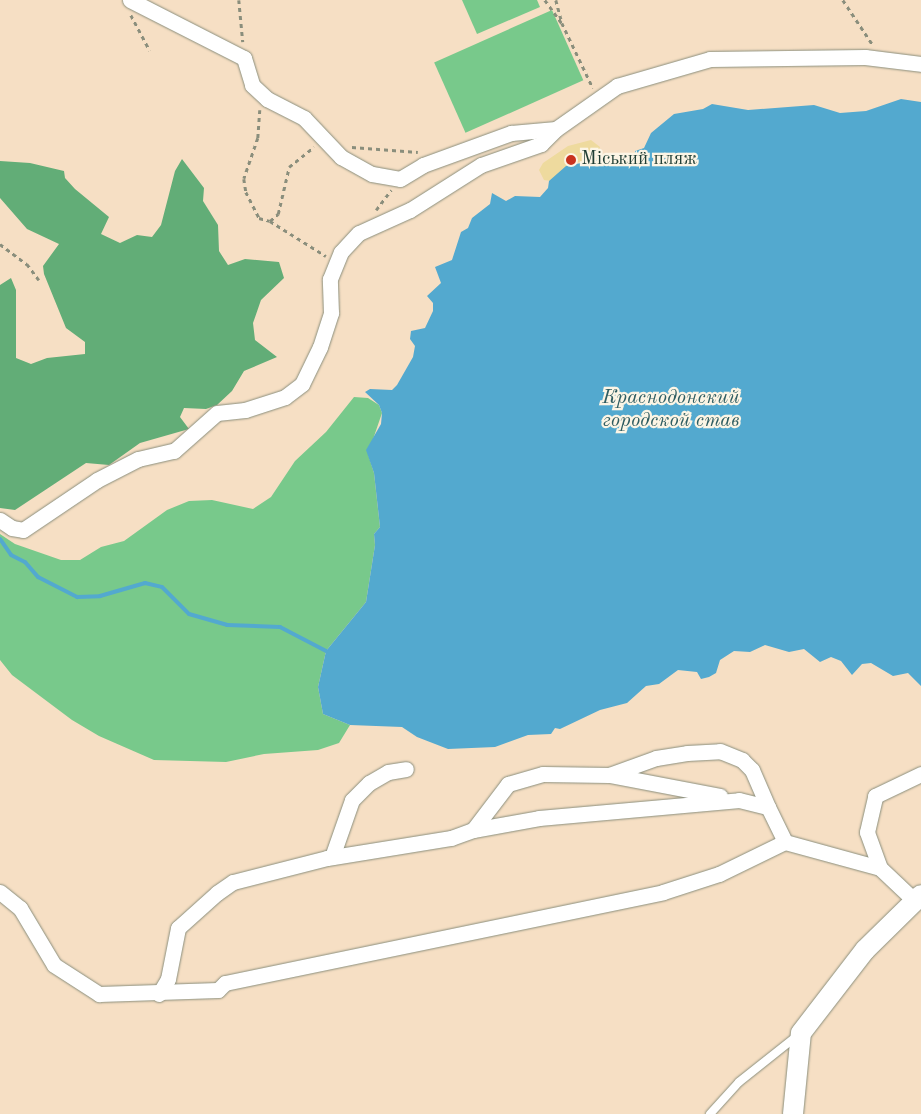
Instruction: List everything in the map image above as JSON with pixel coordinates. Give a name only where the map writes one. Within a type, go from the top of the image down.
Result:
[{"type":"main road","points":[[793,1114],[802,1033],[865,950],[918,898]]},
{"type":"street","points":[[129,4],[244,58],[252,85],[268,99],[304,118],[341,157],[372,174],[400,179],[423,165],[511,133],[556,129]]},
{"type":"street","points":[[0,520],[12,528],[23,530],[97,480],[138,460],[174,451],[217,413],[245,410],[291,392],[302,384],[320,347],[331,313],[330,280],[341,252],[359,233],[410,210],[481,165],[541,144],[556,129],[617,86],[710,58],[882,59],[921,64]]},
{"type":"street","points":[[609,775],[656,758],[720,751],[742,760],[752,770],[785,842]]},
{"type":"street","points":[[332,857],[352,800],[369,783],[388,772],[406,769]]},
{"type":"street","points":[[473,830],[508,784],[543,774],[609,775],[768,807]]},
{"type":"street","points":[[880,868],[867,832],[875,796],[921,774]]},
{"type":"street","points":[[159,994],[168,979],[178,928],[216,893],[233,882],[332,857],[451,838],[473,830],[539,818],[739,800]]},
{"type":"street","points":[[0,892],[20,908],[54,965],[78,983],[99,994],[159,994],[218,990],[225,983],[663,892],[719,874],[785,842],[880,868],[918,898]]},
{"type":"lane","points":[[710,1114],[739,1082],[802,1033]]},
{"type":"path","points":[[239,0],[244,58]]},
{"type":"path","points":[[545,0],[562,23],[598,98]]},
{"type":"path","points":[[556,0],[562,23]]},
{"type":"path","points":[[843,0],[882,59]]},
{"type":"path","points":[[129,4],[150,50]]},
{"type":"path","points":[[252,85],[260,106],[258,138],[244,179],[246,192],[259,218],[270,222],[337,263]]},
{"type":"path","points":[[270,222],[278,214],[289,167],[315,146],[416,152],[425,149]]},
{"type":"path","points":[[412,158],[416,152]]},
{"type":"path","points":[[359,233],[400,179]]},
{"type":"path","points":[[0,244],[27,264],[39,280]]},
{"type":"green space","points":[[462,0],[537,0],[540,7],[477,34]]},
{"type":"green space","points":[[552,10],[583,80],[465,133],[434,62]]},
{"type":"green space","points":[[182,159],[204,188],[203,201],[218,225],[219,251],[228,265],[245,259],[279,262],[284,278],[261,300],[253,323],[255,340],[277,357],[244,371],[232,391],[217,405],[206,409],[184,408],[180,417],[189,429],[140,443],[109,465],[86,463],[15,510],[0,508],[0,285],[11,278],[16,290],[16,358],[31,364],[47,358],[85,354],[85,342],[66,328],[44,274],[43,266],[59,244],[27,229],[0,198],[0,161],[30,163],[64,171],[65,178],[75,189],[109,217],[101,234],[120,243],[137,235],[152,237],[161,225],[175,171]]},
{"type":"green space","points":[[354,397],[368,398],[379,405],[382,413],[368,454],[374,473],[380,527],[374,534],[375,545],[366,602],[326,651],[318,687],[323,714],[350,725],[339,743],[318,750],[264,754],[226,762],[154,760],[99,736],[72,720],[12,675],[0,660],[0,534],[15,544],[61,560],[80,560],[101,547],[124,541],[167,510],[189,501],[212,500],[253,509],[271,497],[295,461],[326,432]]},
{"type":"sand","name":"Міський пляж","points":[[591,140],[600,147],[597,160],[573,163],[551,181],[544,180],[539,170],[543,163],[568,146]]},
{"type":"water","name":"Краснодонский городской став","points":[[901,99],[921,102],[921,686],[908,673],[893,676],[871,663],[862,664],[852,675],[841,661],[831,657],[820,662],[804,649],[789,652],[765,645],[750,652],[734,651],[720,660],[716,673],[709,677],[701,679],[697,672],[678,670],[659,684],[646,686],[627,703],[600,710],[560,729],[555,728],[551,734],[528,735],[495,747],[448,749],[417,737],[402,727],[350,725],[323,714],[318,687],[326,651],[366,602],[375,545],[374,534],[380,527],[374,473],[366,450],[381,424],[382,413],[379,405],[365,392],[370,389],[392,390],[397,385],[413,357],[415,346],[410,339],[411,331],[425,328],[433,311],[433,303],[427,296],[441,283],[435,267],[452,260],[461,232],[468,228],[472,218],[490,204],[492,193],[506,201],[515,196],[540,197],[548,188],[549,181],[566,166],[627,154],[635,157],[635,151],[644,148],[651,133],[674,114],[703,109],[712,104],[748,110],[814,105],[840,113],[866,111]]},
{"type":"waterway","points":[[0,539],[11,555],[25,562],[38,577],[77,597],[100,596],[145,583],[162,587],[189,614],[227,625],[280,627],[326,651]]},
{"type":"place","name":"Міський пляж","points":[[571,160]]}]
